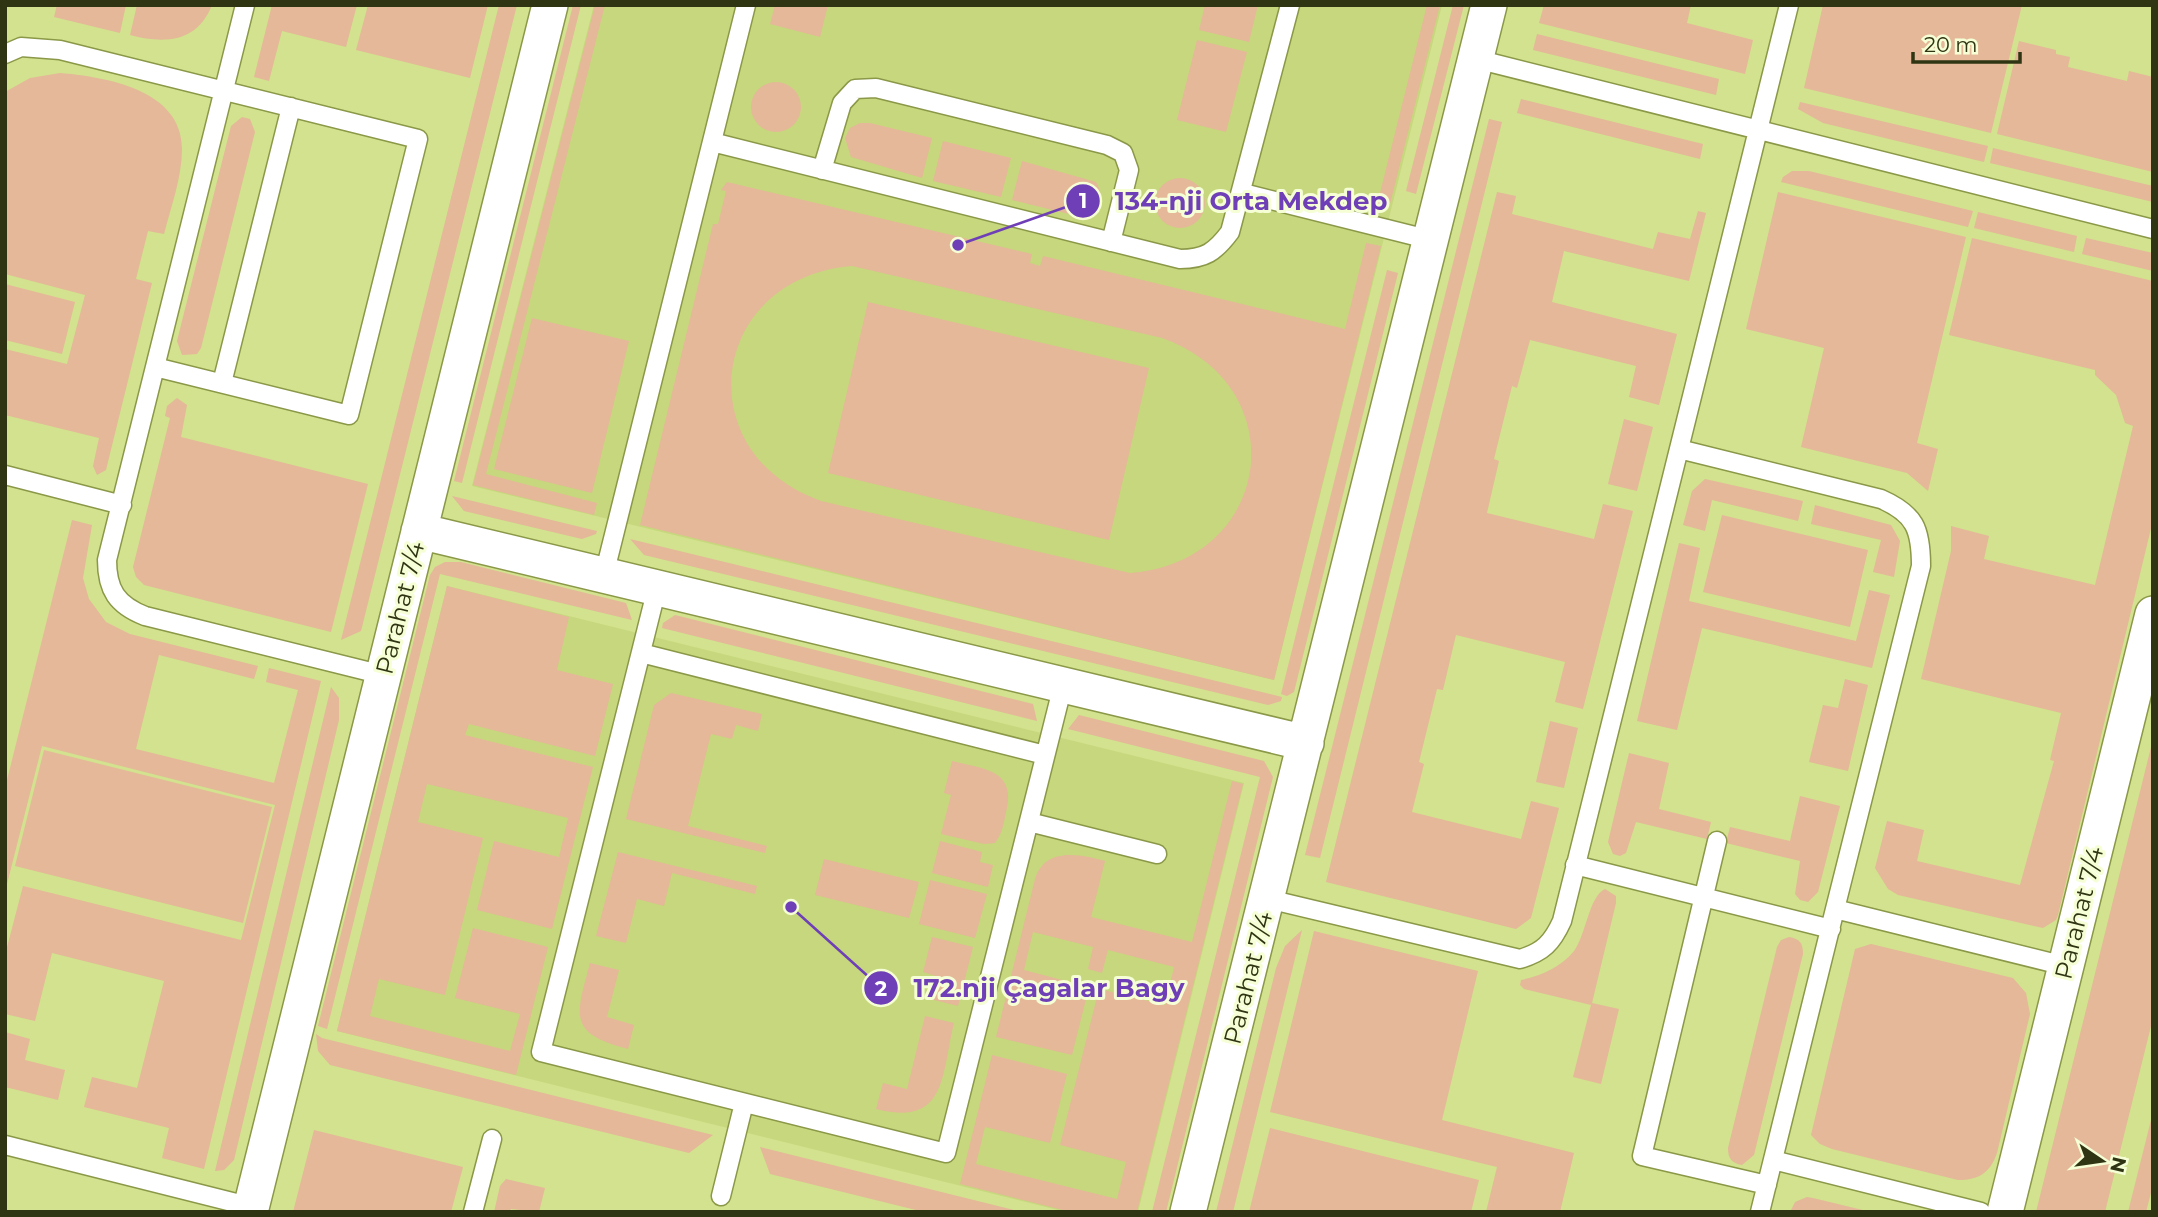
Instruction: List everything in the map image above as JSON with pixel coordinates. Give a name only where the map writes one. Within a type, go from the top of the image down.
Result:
[{"type":"street","name":"Parahat 7/4","points":[[251,1209],[550,5]]},
{"type":"street","name":"Parahat 7/4","points":[[1188,1212],[1489,5]]},
{"type":"street","points":[[419,531],[1306,743]]},
{"type":"street","name":"Parahat 7/4","points":[[2005,1212],[2153,614]]},
{"type":"lane","points":[[245,5],[107,560],[107,578],[114,597],[127,609],[383,675]]},
{"type":"lane","points":[[604,575],[747,5]]},
{"type":"lane","points":[[712,142],[1180,259],[1200,259],[1216,251],[1230,232],[1243,193],[1290,5]]},
{"type":"lane","points":[[1268,899],[1520,959],[1537,954],[1553,940],[1562,921],[1789,5]]},
{"type":"lane","points":[[5,54],[21,47],[60,50],[418,139],[349,415],[155,367]]},
{"type":"lane","points":[[1476,59],[2153,229]]},
{"type":"lane","points":[[822,170],[842,103],[855,89],[876,88],[1107,145],[1123,153],[1129,170],[1111,242]]},
{"type":"lane","points":[[222,383],[291,107]]},
{"type":"lane","points":[[1243,193],[1431,240]]},
{"type":"lane","points":[[1679,449],[1881,499],[1899,507],[1914,522],[1921,544],[1921,566],[1760,1212]]},
{"type":"lane","points":[[5,475],[122,505]]},
{"type":"lane","points":[[657,588],[541,1052],[946,1153],[1063,685]]},
{"type":"lane","points":[[641,653],[1045,755]]},
{"type":"lane","points":[[1029,822],[1157,854]]},
{"type":"lane","points":[[1717,841],[1642,1156],[1767,1185]]},
{"type":"lane","points":[[1575,865],[1831,929]]},
{"type":"lane","points":[[1835,909],[2065,966]]},
{"type":"lane","points":[[720,1196],[744,1103]]},
{"type":"lane","points":[[474,1212],[492,1139]]},
{"type":"lane","points":[[5,1146],[251,1209]]},
{"type":"lane","points":[[1773,1160],[1981,1212]]},
{"type":"shaded area","points":[[57,5],[126,5],[120,33],[54,17]]},
{"type":"shaded area","points":[[137,5],[212,5],[206,18],[188,34],[178,38],[155,39],[130,35]]},
{"type":"shaded area","points":[[272,5],[357,5],[346,47],[282,31],[269,81],[254,77]]},
{"type":"shaded area","points":[[368,5],[488,5],[470,78],[356,50]]},
{"type":"shaded area","points":[[499,5],[517,5],[361,631],[341,640]]},
{"type":"shaded area","points":[[573,5],[581,5],[462,483],[454,481]]},
{"type":"shaded area","points":[[594,5],[1442,5],[1274,680],[472,486]]},
{"type":"shaded area","points":[[595,5],[605,5],[486,474],[597,503],[594,515],[473,485]]},
{"type":"shaded area","points":[[775,5],[828,5],[820,37],[770,24]]},
{"type":"shaded area","points":[[1205,5],[1258,5],[1249,42],[1199,30]]},
{"type":"shaded area","points":[[1427,5],[1440,5],[1389,208],[1377,205]]},
{"type":"shaded area","points":[[1453,5],[1464,5],[1416,194],[1406,191]]},
{"type":"shaded area","points":[[1544,5],[1691,5],[1687,23],[1753,40],[1745,74],[1539,23]]},
{"type":"shaded area","points":[[1823,5],[2022,5],[1991,133],[1804,88]]},
{"type":"shaded area","points":[[1537,34],[1719,79],[1716,95],[1533,50]]},
{"type":"shaded area","points":[[1197,40],[1247,52],[1226,132],[1177,120]]},
{"type":"shaded area","points":[[2019,41],[2056,50],[2056,54],[2070,57],[2068,67],[2127,81],[2129,71],[2153,77],[2153,172],[1997,134]]},
{"type":"shaded area","points":[[60,73],[118,83],[155,100],[169,112],[179,129],[182,149],[178,181],[164,234],[148,231],[136,279],[152,283],[106,470],[97,475],[93,466],[99,438],[5,415],[5,349],[67,364],[85,295],[5,274],[5,92],[30,78]]},
{"type":"shaded area","points":[[776,82],[794,89],[801,107],[794,125],[776,132],[758,125],[751,107],[758,89]]},
{"type":"shaded area","points":[[1521,99],[1703,144],[1700,159],[1517,113]]},
{"type":"shaded area","points":[[1800,102],[1988,146],[1984,162],[1823,123],[1798,109]]},
{"type":"shaded area","points":[[242,117],[250,119],[255,132],[201,348],[197,354],[182,355],[177,341],[231,126]]},
{"type":"shaded area","points":[[1489,119],[1502,122],[1320,858],[1305,855]]},
{"type":"shaded area","points":[[860,123],[932,138],[922,178],[851,157],[845,138],[850,128]]},
{"type":"shaded area","points":[[943,141],[1011,158],[1001,197],[933,181]]},
{"type":"shaded area","points":[[1993,148],[2153,186],[2153,202],[1990,163]]},
{"type":"shaded area","points":[[1022,161],[1096,182],[1101,195],[1099,206],[1091,213],[1077,216],[1012,200]]},
{"type":"shaded area","points":[[1792,171],[1809,171],[1973,211],[1968,227],[1781,182],[1783,177]]},
{"type":"shaded area","points":[[1180,178],[1198,185],[1205,203],[1198,221],[1180,228],[1162,221],[1155,203],[1162,185]]},
{"type":"shaded area","points":[[727,182],[1032,254],[1030,263],[1040,266],[1043,256],[1345,329],[1366,243],[1381,246],[1274,680],[640,525],[713,224],[718,224],[726,191],[721,190]],"holes":[[[852,266],[1162,338],[1205,361],[1234,393],[1249,431],[1250,469],[1239,506],[1214,538],[1178,562],[1130,573],[821,501],[778,478],[749,446],[734,409],[732,370],[744,333],[768,301],[804,278]]]},
{"type":"shaded area","points":[[1497,192],[1516,196],[1512,214],[1653,249],[1658,232],[1690,239],[1698,211],[1706,213],[1689,281],[1564,251],[1552,302],[1677,334],[1659,405],[1629,397],[1636,366],[1530,340],[1517,388],[1512,386],[1494,459],[1499,461],[1487,513],[1594,539],[1603,504],[1633,511],[1583,709],[1555,702],[1565,662],[1456,635],[1443,690],[1437,689],[1419,762],[1424,764],[1412,812],[1521,839],[1531,801],[1559,808],[1531,918],[1516,929],[1326,882]]},
{"type":"shaded area","points":[[1778,192],[1966,237],[1917,443],[1938,449],[1928,491],[1907,473],[1801,447],[1824,348],[1746,329]]},
{"type":"shaded area","points":[[1978,212],[2077,236],[2074,252],[1974,228]]},
{"type":"shaded area","points":[[1972,238],[2153,281],[2153,520],[2058,915],[2056,920],[2043,928],[1898,895],[1888,889],[1875,868],[1887,821],[1924,830],[1917,861],[2020,885],[2054,761],[2050,760],[2061,713],[1921,679],[1951,551],[1951,526],[1989,536],[1984,559],[2095,585],[2133,426],[2125,423],[2116,395],[2095,375],[2095,370],[1949,335]]},
{"type":"shaded area","points":[[2086,238],[2153,253],[2153,271],[2082,254]]},
{"type":"shaded area","points":[[1387,270],[1398,273],[1294,692],[1287,696],[1281,694]]},
{"type":"shaded area","points":[[5,284],[75,302],[62,354],[5,340]]},
{"type":"shaded area","points":[[868,302],[1149,368],[1109,540],[828,473]]},
{"type":"shaded area","points":[[532,318],[629,341],[592,493],[494,469]]},
{"type":"shaded area","points":[[177,398],[187,405],[181,437],[368,484],[331,632],[144,585],[136,577],[133,567],[170,418],[165,416],[167,406]]},
{"type":"shaded area","points":[[1624,419],[1653,427],[1637,491],[1608,484]]},
{"type":"shaded area","points":[[1705,479],[1803,501],[1798,521],[1712,500],[1705,531],[1683,525],[1692,491]]},
{"type":"shaded area","points":[[452,496],[597,531],[596,534],[582,539],[464,511]]},
{"type":"shaded area","points":[[1815,505],[1891,525],[1900,541],[1894,577],[1873,572],[1881,540],[1811,524]]},
{"type":"shaded area","points":[[1722,515],[1868,550],[1850,627],[1703,592]]},
{"type":"shaded area","points":[[72,520],[92,525],[83,578],[89,599],[106,622],[130,634],[258,666],[254,679],[159,655],[136,749],[274,783],[298,690],[266,682],[269,668],[321,681],[204,1169],[162,1158],[169,1128],[84,1107],[92,1077],[137,1088],[164,981],[52,953],[35,1021],[5,1014],[5,955],[23,886],[241,940],[275,805],[42,746],[5,892],[5,788]]},
{"type":"shaded area","points":[[630,539],[1282,697],[1281,701],[1268,705],[644,555]]},
{"type":"shaded area","points":[[1679,543],[1700,548],[1689,601],[1856,641],[1869,590],[1890,595],[1872,668],[1702,628],[1677,730],[1637,721]]},
{"type":"shaded area","points":[[445,562],[461,562],[626,603],[632,620],[440,574],[327,1029],[318,1026],[430,575],[435,567]]},
{"type":"shaded area","points":[[447,586],[1244,783],[1138,1212],[1066,1212],[337,1031]]},
{"type":"shaded area","points":[[447,586],[569,617],[557,670],[613,684],[595,756],[469,724],[465,735],[593,767],[552,929],[477,910],[494,841],[559,857],[568,818],[427,784],[418,822],[483,838],[445,995],[379,979],[370,1016],[510,1051],[520,1014],[455,998],[473,928],[548,947],[516,1075],[337,1031]]},
{"type":"shaded area","points":[[675,615],[1033,704],[1037,721],[662,628],[663,623]]},
{"type":"shaded area","points":[[1845,679],[1868,685],[1848,771],[1809,762],[1823,705],[1838,708]]},
{"type":"shaded area","points":[[331,687],[339,698],[339,720],[234,1160],[224,1170],[215,1171]]},
{"type":"shaded area","points":[[671,693],[762,714],[758,731],[736,725],[732,739],[711,734],[688,826],[767,846],[765,853],[626,819],[654,705]]},
{"type":"shaded area","points":[[1079,715],[1264,761],[1273,777],[1166,1212],[1152,1212],[1260,777],[1068,729]]},
{"type":"shaded area","points":[[1550,721],[1578,728],[1564,788],[1536,782]]},
{"type":"shaded area","points":[[2153,739],[2153,1018],[2105,1212],[2036,1212]]},
{"type":"shaded area","points":[[44,750],[272,807],[243,923],[15,866]]},
{"type":"shaded area","points":[[1629,753],[1669,763],[1659,809],[1711,822],[1707,839],[1636,822],[1626,853],[1620,856],[1613,854],[1608,842]]},
{"type":"shaded area","points":[[952,761],[995,773],[1007,787],[1004,820],[995,843],[984,844],[941,834],[951,795],[944,793]]},
{"type":"shaded area","points":[[1232,781],[1243,784],[1137,1212],[1071,1212],[960,1184],[992,1055],[1067,1074],[1050,1143],[985,1127],[976,1164],[1117,1199],[1126,1162],[1060,1145],[1099,989],[1165,1005],[1174,967],[1108,950],[1102,973],[1088,969],[1093,947],[1033,932],[1024,970],[1089,987],[1072,1055],[996,1037],[1035,879],[1046,862],[1055,857],[1074,855],[1105,861],[1091,917],[1192,942]]},
{"type":"shaded area","points":[[1800,796],[1840,806],[1818,892],[1808,902],[1800,900],[1795,894],[1800,861],[1726,843],[1730,827],[1790,841]]},
{"type":"shaded area","points":[[940,841],[982,852],[980,862],[993,865],[988,887],[932,873]]},
{"type":"shaded area","points":[[618,852],[757,886],[755,894],[672,873],[664,906],[637,899],[626,943],[596,936]]},
{"type":"shaded area","points":[[824,859],[919,882],[909,918],[815,895]]},
{"type":"shaded area","points":[[930,880],[987,894],[975,938],[919,924]]},
{"type":"shaded area","points":[[1605,889],[1616,896],[1616,903],[1592,1003],[1619,1009],[1601,1084],[1573,1077],[1591,1005],[1524,989],[1520,985],[1521,980],[1550,970],[1574,951],[1595,899]]},
{"type":"shaded area","points":[[1302,930],[1233,1212],[1216,1212],[1276,968],[1285,946]]},
{"type":"shaded area","points":[[1314,931],[1478,971],[1442,1120],[1574,1153],[1560,1212],[1486,1212],[1497,1167],[1270,1112]]},
{"type":"shaded area","points":[[932,937],[973,947],[958,1006],[930,999],[936,976],[923,972]]},
{"type":"shaded area","points":[[1789,937],[1800,942],[1803,954],[1754,1155],[1742,1165],[1731,1160],[1728,1148],[1777,947],[1781,940]]},
{"type":"shaded area","points":[[1871,944],[2013,978],[2026,993],[2030,1014],[1997,1153],[1991,1166],[1978,1177],[1958,1180],[1832,1149],[1820,1144],[1811,1135],[1855,949]]},
{"type":"shaded area","points":[[590,963],[619,970],[607,1017],[634,1025],[628,1049],[594,1036],[585,1029],[581,1020],[581,997]]},
{"type":"shaded area","points":[[925,1016],[954,1023],[937,1093],[928,1104],[916,1111],[899,1113],[876,1109],[883,1083],[907,1089]]},
{"type":"shaded area","points":[[5,1032],[30,1039],[25,1060],[65,1070],[58,1100],[5,1087]]},
{"type":"shaded area","points":[[316,1034],[322,1038],[713,1135],[689,1153],[330,1065],[318,1051]]},
{"type":"shaded area","points":[[2153,1112],[2153,1185],[2146,1212],[2128,1212]]},
{"type":"shaded area","points":[[1270,1128],[1479,1180],[1471,1212],[1249,1212]]},
{"type":"shaded area","points":[[314,1130],[463,1167],[451,1212],[293,1212]]},
{"type":"shaded area","points":[[760,1147],[1022,1212],[924,1212],[770,1174]]},
{"type":"shaded area","points":[[506,1179],[545,1188],[539,1212],[511,1209],[509,1212],[494,1212],[500,1186]]},
{"type":"shaded area","points":[[1807,1197],[1871,1212],[1790,1212],[1795,1202]]},
{"type":"place","name":"134-nji Orta Mekdep","points":[[958,245]]},
{"type":"place","name":"172.nji Çagalar Bagy","points":[[791,907]]}]
